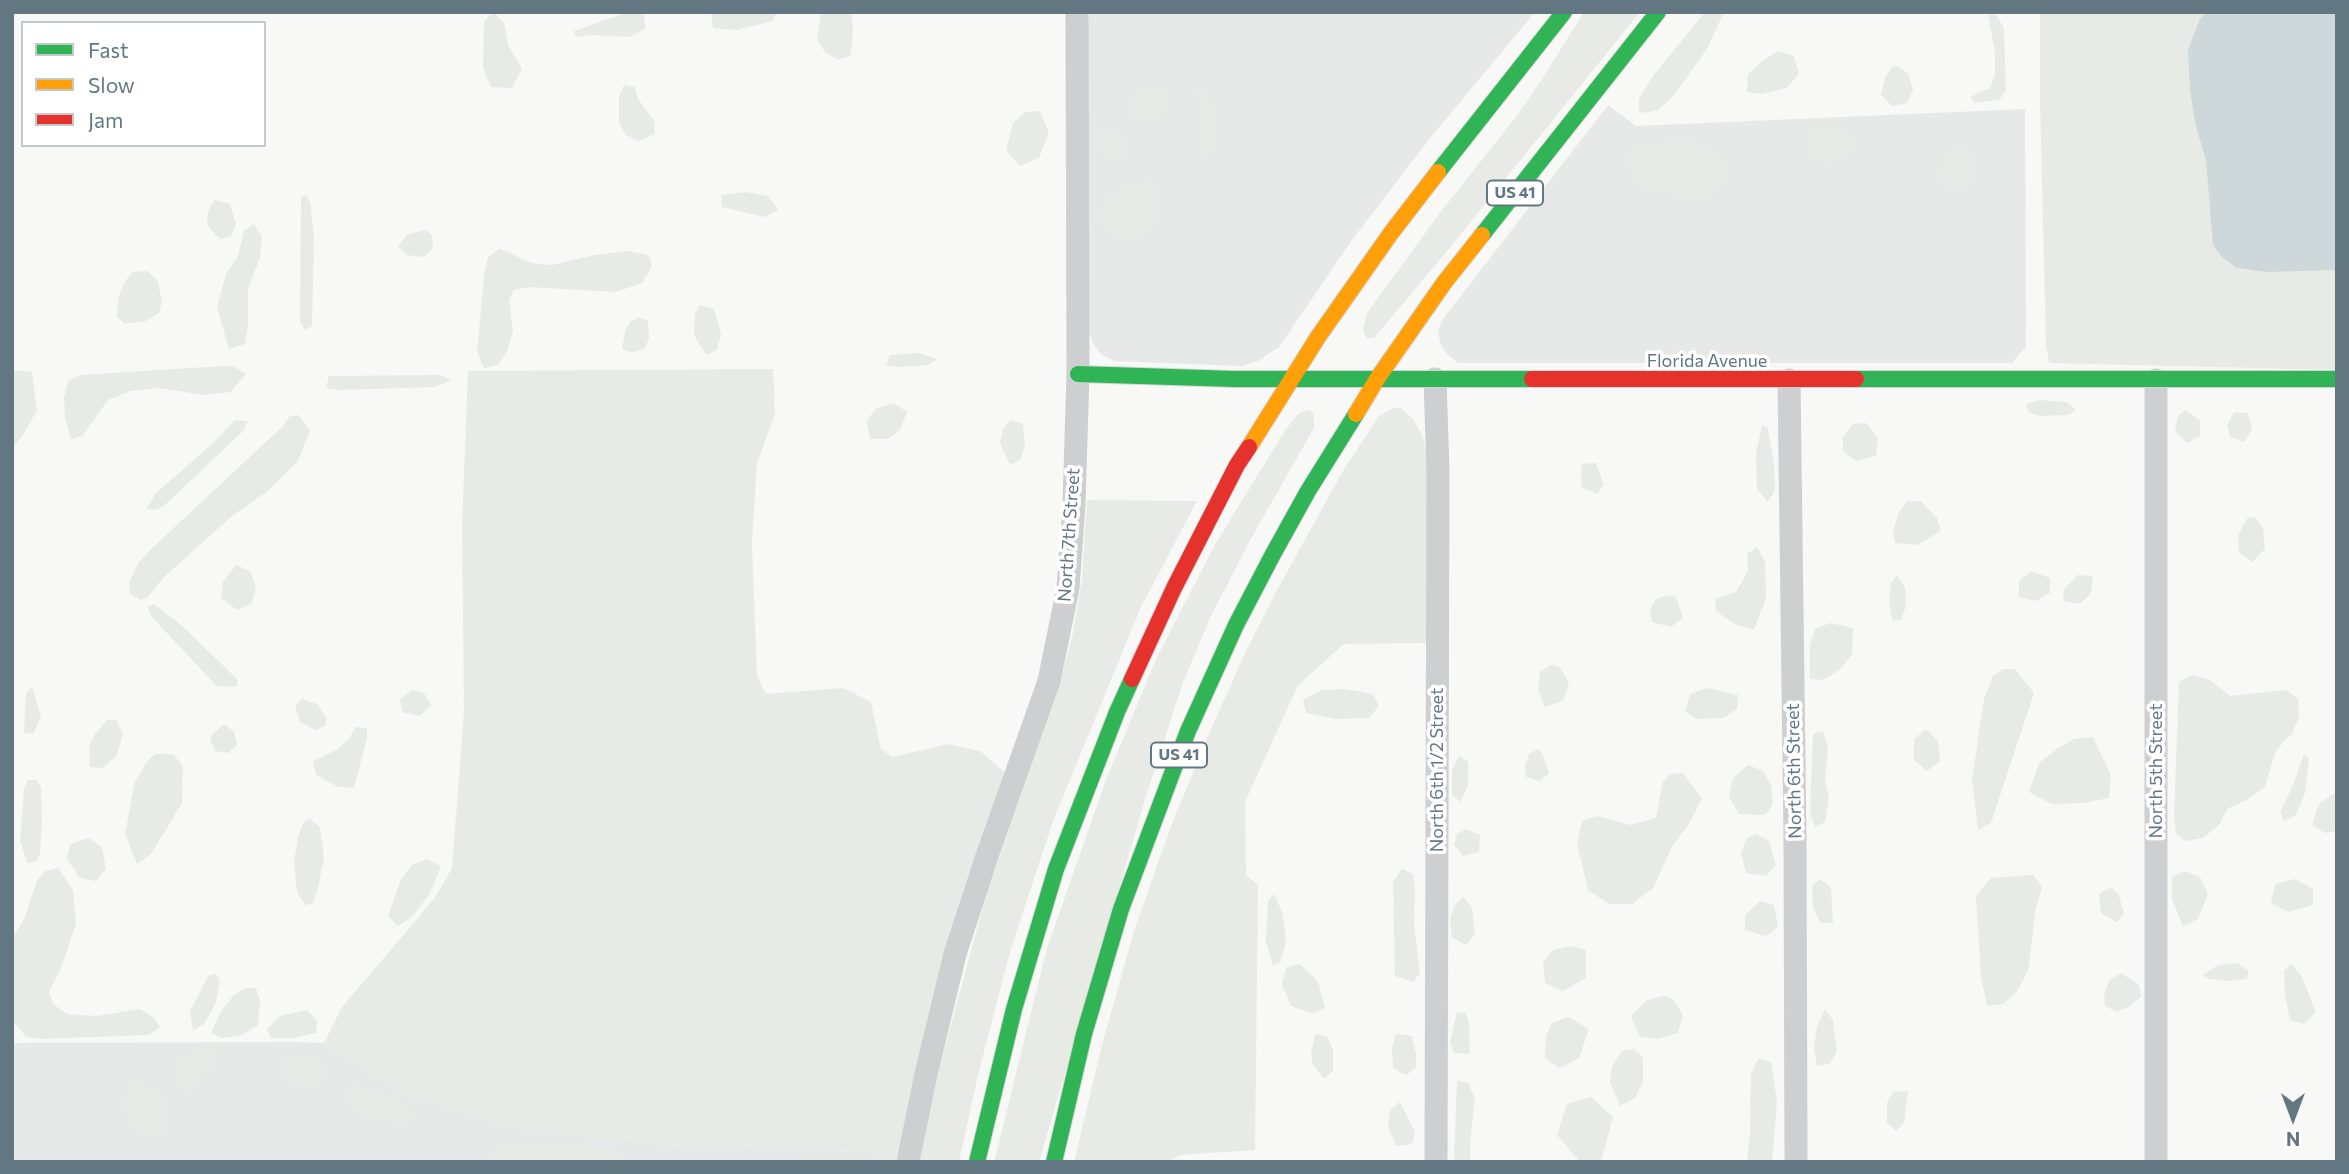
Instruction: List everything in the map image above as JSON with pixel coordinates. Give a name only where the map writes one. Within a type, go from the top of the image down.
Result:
[{"type":"main road","points":[[977,1162],[1014,1009],[1056,869],[1117,712],[1174,588],[1237,465],[1318,337],[1391,233],[1564,12]]},
{"type":"main road","name":"US 41","points":[[1054,1162],[1084,1034],[1121,909],[1188,731],[1236,625],[1272,556],[1308,491],[1377,379],[1444,283],[1658,12]]},
{"type":"main road","name":"Florida Avenue","points":[[1078,374],[1292,379],[2337,379]]},
{"type":"street","name":"North 7th Street","points":[[908,1162],[955,954],[1049,681],[1068,588],[1078,374],[1077,12]]},
{"type":"street","name":"North 6th 1/2 Street","points":[[1436,379],[1437,1162]]},
{"type":"street","name":"North 6th Street","points":[[1789,380],[1796,1162]]},
{"type":"street","name":"North 5th Street","points":[[2156,380],[2156,1162]]},
{"type":"shaded area","points":[[494,12],[504,23],[508,45],[522,69],[512,88],[491,87],[483,68],[484,21]]},
{"type":"shaded area","points":[[628,12],[644,15],[645,29],[629,37],[576,37],[574,31]]},
{"type":"shaded area","points":[[711,12],[777,12],[773,21],[736,30],[713,28]]},
{"type":"shaded area","points":[[821,12],[851,12],[851,55],[838,60],[825,52],[817,40]]},
{"type":"shaded area","points":[[1087,12],[1535,12],[1431,137],[1352,240],[1279,347],[1258,361],[1242,366],[1114,361],[1102,355],[1093,344],[1088,329]]},
{"type":"shaded area","points":[[1584,12],[1640,12],[1448,250],[1374,338],[1367,338],[1363,331],[1367,313],[1439,214],[1519,113]]},
{"type":"shaded area","points":[[1705,12],[1724,12],[1707,49],[1671,99],[1657,110],[1645,113],[1639,111],[1639,99],[1653,76]]},
{"type":"shaded area","points":[[2040,12],[2337,12],[2337,370],[2049,363],[2046,345]]},
{"type":"shaded area","points":[[2207,12],[2337,12],[2337,270],[2267,272],[2237,268],[2222,257],[2213,245],[2206,160],[2196,127],[2190,90],[2188,50],[2200,19]]},
{"type":"shaded area","points":[[1988,15],[1996,15],[2004,28],[2006,91],[1999,100],[1975,103],[1970,97],[1990,88],[1995,74],[1995,53]]},
{"type":"shaded area","points":[[1778,51],[1794,56],[1799,74],[1786,88],[1762,94],[1747,92],[1748,75]]},
{"type":"shaded area","points":[[1894,65],[1908,73],[1913,90],[1907,103],[1892,106],[1881,95],[1885,77]]},
{"type":"shaded area","points":[[1201,84],[1208,97],[1214,132],[1214,149],[1208,158],[1202,150],[1198,92]]},
{"type":"shaded area","points":[[624,85],[635,87],[638,99],[655,122],[654,134],[639,141],[626,135],[619,123],[619,96]]},
{"type":"shaded area","points":[[1145,87],[1164,92],[1169,109],[1156,122],[1135,120],[1130,103]]},
{"type":"shaded area","points":[[1608,105],[1636,126],[2025,109],[2026,347],[2012,363],[1458,363],[1447,354],[1440,343],[1438,330],[1443,319]]},
{"type":"shaded area","points":[[1039,111],[1049,132],[1039,158],[1020,166],[1006,150],[1013,123],[1025,112]]},
{"type":"shaded area","points":[[1819,127],[1840,127],[1853,137],[1850,155],[1829,163],[1811,155],[1808,137]]},
{"type":"shaded area","points":[[1098,131],[1115,133],[1125,142],[1125,158],[1106,160],[1096,145]]},
{"type":"shaded area","points":[[1686,140],[1722,154],[1723,185],[1700,199],[1641,187],[1625,162],[1630,147]]},
{"type":"shaded area","points":[[1954,146],[1970,149],[1977,168],[1971,184],[1950,192],[1941,179],[1944,157]]},
{"type":"shaded area","points":[[1146,181],[1156,186],[1160,217],[1143,238],[1117,239],[1099,221],[1104,199],[1123,188]]},
{"type":"shaded area","points":[[746,192],[768,196],[778,210],[764,217],[722,207],[721,195]]},
{"type":"shaded area","points":[[306,195],[310,202],[314,235],[312,326],[305,330],[300,322],[301,197]]},
{"type":"shaded area","points":[[215,200],[230,204],[236,224],[231,236],[220,239],[207,225],[208,211]]},
{"type":"shaded area","points":[[254,224],[262,237],[260,258],[248,288],[245,344],[229,349],[217,307],[226,274],[238,256],[244,231]]},
{"type":"shaded area","points":[[426,230],[432,235],[433,249],[423,257],[406,255],[398,246],[408,234]]},
{"type":"shaded area","points":[[500,249],[532,263],[552,265],[627,251],[649,255],[652,267],[642,283],[616,292],[529,287],[514,290],[509,300],[513,331],[507,352],[498,365],[484,368],[477,351],[484,277],[488,257]]},
{"type":"shaded area","points":[[147,271],[157,280],[162,300],[159,313],[146,321],[125,324],[117,317],[118,299],[124,283],[132,272]]},
{"type":"shaded area","points":[[700,305],[714,309],[721,334],[717,350],[706,355],[694,335],[695,312]]},
{"type":"shaded area","points":[[639,317],[648,321],[649,338],[645,348],[632,353],[622,349],[625,331],[630,322]]},
{"type":"shaded area","points":[[918,353],[938,359],[928,365],[886,365],[890,355]]},
{"type":"shaded area","points":[[233,366],[246,374],[231,392],[204,395],[159,388],[130,391],[108,400],[82,436],[71,439],[65,419],[64,398],[68,381],[81,375]]},
{"type":"shaded area","points":[[773,369],[775,414],[757,463],[752,543],[757,676],[766,694],[843,688],[871,702],[881,749],[892,757],[949,744],[980,751],[1007,774],[899,1158],[865,1151],[688,1147],[528,1130],[410,1096],[324,1043],[342,1007],[434,899],[452,868],[464,712],[462,526],[468,371]]},
{"type":"shaded area","points":[[12,370],[32,372],[37,410],[22,437],[12,448]]},
{"type":"shaded area","points":[[440,375],[452,380],[435,387],[339,390],[326,388],[329,376]]},
{"type":"shaded area","points":[[2039,400],[2067,402],[2076,410],[2068,415],[2040,416],[2029,413],[2026,404]]},
{"type":"shaded area","points":[[894,403],[907,412],[900,430],[888,439],[870,439],[867,421],[875,409]]},
{"type":"shaded area","points":[[1393,408],[1401,408],[1413,419],[1422,435],[1427,455],[1427,643],[1344,644],[1298,685],[1245,802],[1246,875],[1258,885],[1255,1150],[1180,1155],[1167,1162],[1074,1162],[1103,1041],[1134,931],[1171,826],[1211,729],[1277,590],[1343,471],[1379,416]]},
{"type":"shaded area","points":[[1309,410],[1314,414],[1314,428],[1248,544],[1211,616],[1183,682],[1146,796],[1039,1162],[994,1162],[1047,948],[1106,780],[1157,657],[1216,543],[1286,429],[1298,414]]},
{"type":"shaded area","points":[[2185,410],[2200,420],[2200,436],[2187,443],[2175,431],[2178,416]]},
{"type":"shaded area","points":[[2234,412],[2248,413],[2252,429],[2244,442],[2230,437],[2227,425]]},
{"type":"shaded area","points":[[298,415],[310,430],[298,461],[269,490],[232,516],[163,578],[148,597],[141,600],[130,594],[129,583],[139,562],[151,549],[282,427],[290,416]]},
{"type":"shaded area","points":[[235,420],[248,421],[243,431],[165,505],[156,510],[146,509],[156,493]]},
{"type":"shaded area","points":[[1011,420],[1023,424],[1025,447],[1020,460],[1010,465],[1000,443],[1003,428]]},
{"type":"shaded area","points":[[1866,423],[1878,438],[1876,456],[1856,461],[1843,451],[1843,437],[1853,424]]},
{"type":"shaded area","points":[[1762,425],[1768,428],[1774,465],[1775,490],[1768,502],[1757,489],[1756,453]]},
{"type":"shaded area","points":[[1596,463],[1604,485],[1597,494],[1582,487],[1581,473],[1582,464]]},
{"type":"shaded area","points":[[1087,500],[1197,501],[1141,607],[1053,821],[1010,952],[959,1162],[920,1162],[934,1087],[987,892],[1059,687],[1073,633],[1082,579]]},
{"type":"shaded area","points":[[1907,501],[1921,501],[1937,518],[1941,531],[1917,545],[1895,543],[1893,531],[1899,512]]},
{"type":"shaded area","points":[[2248,517],[2255,518],[2263,527],[2265,549],[2252,562],[2239,553],[2238,535]]},
{"type":"shaded area","points":[[1757,547],[1765,562],[1766,598],[1754,630],[1736,625],[1716,611],[1715,599],[1736,592],[1748,571],[1747,554]]},
{"type":"shaded area","points":[[236,565],[250,571],[256,587],[252,603],[237,610],[221,598],[223,582]]},
{"type":"shaded area","points":[[2031,571],[2050,578],[2050,593],[2036,601],[2019,597],[2019,581]]},
{"type":"shaded area","points":[[1897,575],[1905,588],[1906,606],[1901,620],[1892,621],[1889,601],[1891,583]]},
{"type":"shaded area","points":[[2078,575],[2093,576],[2091,593],[2080,604],[2063,601],[2064,589]]},
{"type":"shaded area","points":[[1669,595],[1676,597],[1683,618],[1671,627],[1652,622],[1650,610],[1656,599]]},
{"type":"shaded area","points":[[154,604],[181,625],[238,680],[236,687],[217,686],[211,680],[151,616],[148,607]]},
{"type":"shaded area","points":[[1830,623],[1853,628],[1852,655],[1839,670],[1823,680],[1810,679],[1810,645],[1815,629]]},
{"type":"shaded area","points":[[1550,665],[1560,667],[1569,683],[1563,701],[1545,707],[1538,689],[1540,672]]},
{"type":"shaded area","points":[[2003,669],[2015,669],[2034,693],[1991,823],[1978,830],[1972,780],[1984,699],[1993,676]]},
{"type":"shaded area","points":[[2191,675],[2210,680],[2230,696],[2286,690],[2298,699],[2299,717],[2292,734],[2275,753],[2265,787],[2227,809],[2219,825],[2203,838],[2186,841],[2176,834],[2174,816],[2179,682]]},
{"type":"shaded area","points":[[32,687],[41,717],[33,734],[24,733],[26,693]]},
{"type":"shaded area","points":[[1707,688],[1738,695],[1737,709],[1724,718],[1697,719],[1685,711],[1690,694]]},
{"type":"shaded area","points":[[1345,689],[1373,694],[1379,706],[1369,718],[1335,719],[1306,713],[1303,700],[1321,690]]},
{"type":"shaded area","points":[[412,690],[424,693],[431,705],[420,716],[402,712],[400,699]]},
{"type":"shaded area","points":[[302,699],[317,704],[327,719],[325,726],[315,730],[300,722],[295,706]]},
{"type":"shaded area","points":[[107,720],[116,720],[123,734],[117,755],[103,768],[90,767],[89,747],[95,734]]},
{"type":"shaded area","points":[[224,724],[234,732],[237,745],[228,753],[215,751],[211,742],[211,736]]},
{"type":"shaded area","points":[[356,727],[367,728],[367,738],[354,788],[338,787],[316,775],[313,761],[336,750],[348,740]]},
{"type":"shaded area","points":[[1926,729],[1938,741],[1940,761],[1927,771],[1914,760],[1914,739]]},
{"type":"shaded area","points":[[1823,731],[1828,749],[1825,780],[1829,797],[1825,822],[1815,827],[1810,813],[1813,734]]},
{"type":"shaded area","points":[[2093,737],[2111,776],[2109,798],[2084,803],[2052,804],[2029,792],[2039,763],[2074,739]]},
{"type":"shaded area","points":[[1538,749],[1549,773],[1539,781],[1526,777],[1525,766],[1529,754]]},
{"type":"shaded area","points":[[155,754],[173,754],[183,766],[182,803],[151,854],[137,864],[125,834],[135,782],[147,761]]},
{"type":"shaded area","points":[[2304,754],[2309,758],[2305,793],[2296,815],[2284,822],[2280,812]]},
{"type":"shaded area","points":[[1459,755],[1468,762],[1468,786],[1460,802],[1452,795],[1452,771]]},
{"type":"shaded area","points":[[1748,765],[1763,771],[1771,785],[1773,804],[1765,815],[1739,814],[1729,796],[1733,778]]},
{"type":"shaded area","points":[[1683,773],[1702,799],[1673,845],[1653,888],[1632,904],[1609,904],[1588,890],[1577,844],[1582,821],[1597,816],[1630,825],[1656,818],[1663,782],[1670,774]]},
{"type":"shaded area","points":[[28,780],[36,780],[41,787],[42,820],[40,854],[36,861],[27,863],[20,840],[24,789]]},
{"type":"shaded area","points":[[2337,791],[2337,831],[2325,833],[2312,825],[2319,804]]},
{"type":"shaded area","points":[[310,819],[320,827],[324,858],[313,902],[306,906],[297,892],[294,862],[303,823]]},
{"type":"shaded area","points":[[1466,829],[1480,835],[1479,852],[1463,856],[1454,845],[1457,834]]},
{"type":"shaded area","points":[[1756,834],[1769,841],[1776,865],[1766,876],[1746,873],[1741,853],[1747,838]]},
{"type":"shaded area","points":[[89,838],[102,847],[106,869],[96,881],[80,878],[67,859],[70,844]]},
{"type":"shaded area","points":[[427,859],[441,866],[429,895],[412,917],[398,926],[388,916],[401,879],[412,865]]},
{"type":"shaded area","points":[[58,868],[73,890],[76,924],[59,973],[49,991],[53,1004],[67,1014],[97,1016],[140,1009],[154,1018],[160,1027],[149,1035],[40,1039],[26,1037],[15,1023],[12,1023],[12,939],[24,919],[37,880],[45,871]]},
{"type":"shaded area","points":[[1402,869],[1413,874],[1415,891],[1414,924],[1420,973],[1413,982],[1395,976],[1393,882]]},
{"type":"shaded area","points":[[2185,871],[2200,877],[2208,894],[2198,919],[2183,926],[2172,899],[2172,877]]},
{"type":"shaded area","points":[[2033,875],[2042,887],[2036,908],[2028,971],[2017,991],[2003,1004],[1987,1006],[1981,977],[1976,896],[1991,878]]},
{"type":"shaded area","points":[[1820,879],[1831,887],[1833,923],[1821,923],[1813,908],[1812,886]]},
{"type":"shaded area","points":[[2295,879],[2313,889],[2313,905],[2289,912],[2271,903],[2275,884]]},
{"type":"shaded area","points":[[2111,887],[2118,893],[2124,913],[2117,922],[2101,913],[2099,894]]},
{"type":"shaded area","points":[[1274,894],[1283,914],[1286,943],[1280,962],[1273,966],[1266,942],[1268,901]]},
{"type":"shaded area","points":[[1463,897],[1472,908],[1475,933],[1466,945],[1452,937],[1450,920],[1454,906]]},
{"type":"shaded area","points":[[1760,901],[1774,905],[1778,927],[1766,936],[1745,930],[1745,915]]},
{"type":"shaded area","points":[[1570,946],[1586,950],[1586,978],[1563,991],[1545,983],[1543,963],[1553,950]]},
{"type":"shaded area","points":[[2237,963],[2249,971],[2247,979],[2227,981],[2209,979],[2203,975],[2218,965]]},
{"type":"shaded area","points":[[1300,964],[1318,981],[1325,1008],[1313,1014],[1291,1006],[1282,985],[1286,967]]},
{"type":"shaded area","points":[[2291,964],[2301,975],[2316,1012],[2304,1024],[2290,1020],[2284,971]]},
{"type":"shaded area","points":[[2121,973],[2139,985],[2141,997],[2117,1012],[2105,1006],[2104,994],[2109,981]]},
{"type":"shaded area","points":[[216,974],[220,980],[216,1002],[205,1023],[193,1031],[190,1011],[209,975]]},
{"type":"shaded area","points":[[246,988],[256,988],[260,1001],[258,1025],[242,1035],[222,1038],[211,1033],[221,1011],[234,995]]},
{"type":"shaded area","points":[[1665,995],[1674,1000],[1683,1015],[1678,1033],[1659,1039],[1640,1037],[1631,1016],[1646,1001]]},
{"type":"shaded area","points":[[1825,1009],[1833,1020],[1837,1052],[1829,1064],[1817,1066],[1814,1048],[1817,1026]]},
{"type":"shaded area","points":[[307,1010],[317,1021],[316,1033],[293,1038],[271,1038],[267,1029],[280,1016]]},
{"type":"shaded area","points":[[1457,1012],[1466,1013],[1470,1054],[1454,1053],[1450,1042]]},
{"type":"shaded area","points":[[1568,1017],[1589,1029],[1579,1058],[1560,1068],[1545,1058],[1546,1035],[1552,1023]]},
{"type":"shaded area","points":[[1315,1034],[1327,1037],[1333,1049],[1333,1071],[1324,1079],[1313,1065],[1311,1053]]},
{"type":"shaded area","points":[[1396,1034],[1412,1036],[1416,1068],[1406,1075],[1393,1068],[1392,1047]]},
{"type":"shaded area","points":[[12,1043],[324,1043],[410,1096],[528,1130],[688,1147],[866,1151],[899,1158],[899,1162],[12,1162]]},
{"type":"shaded area","points":[[208,1048],[217,1054],[215,1066],[203,1073],[187,1093],[173,1075],[182,1058]]},
{"type":"shaded area","points":[[1634,1049],[1643,1057],[1643,1081],[1635,1098],[1620,1106],[1610,1082],[1612,1066],[1622,1051]]},
{"type":"shaded area","points":[[298,1054],[317,1058],[327,1075],[313,1089],[286,1080],[282,1063]]},
{"type":"shaded area","points":[[1759,1058],[1771,1062],[1777,1102],[1772,1162],[1747,1162],[1751,1074]]},
{"type":"shaded area","points":[[137,1080],[158,1092],[167,1111],[168,1133],[151,1139],[127,1120],[125,1093]]},
{"type":"shaded area","points":[[1457,1080],[1468,1083],[1475,1099],[1470,1162],[1454,1162]]},
{"type":"shaded area","points":[[360,1085],[397,1099],[416,1114],[406,1123],[359,1116],[344,1101],[348,1088]]},
{"type":"shaded area","points":[[1908,1091],[1904,1123],[1896,1131],[1887,1123],[1887,1103],[1893,1092]]},
{"type":"shaded area","points":[[1591,1097],[1613,1117],[1601,1162],[1580,1162],[1557,1135],[1567,1104]]},
{"type":"shaded area","points":[[1400,1102],[1415,1132],[1412,1144],[1396,1146],[1388,1126],[1390,1110]]},
{"type":"shaded area","points":[[512,1143],[576,1149],[618,1149],[617,1162],[494,1161],[494,1146]]},
{"type":"traffic: fast","points":[[1438,172],[1564,12]]},
{"type":"traffic: fast","points":[[1482,235],[1658,12]]},
{"type":"traffic: fast","points":[[1078,374],[1234,379],[1532,379]]},
{"type":"traffic: fast","points":[[1856,379],[2337,379]]},
{"type":"traffic: fast","points":[[1054,1162],[1084,1034],[1121,909],[1188,731],[1236,625],[1272,556],[1308,491],[1356,414]]},
{"type":"traffic: fast","points":[[977,1162],[1014,1009],[1056,869],[1132,679]]},
{"type":"traffic: slow","points":[[1249,447],[1318,337],[1391,233],[1438,172]]},
{"type":"traffic: slow","points":[[1356,414],[1444,283],[1482,235]]},
{"type":"traffic: jam","points":[[1532,379],[1856,379]]},
{"type":"traffic: jam","points":[[1132,679],[1174,588],[1237,465],[1249,447]]}]
